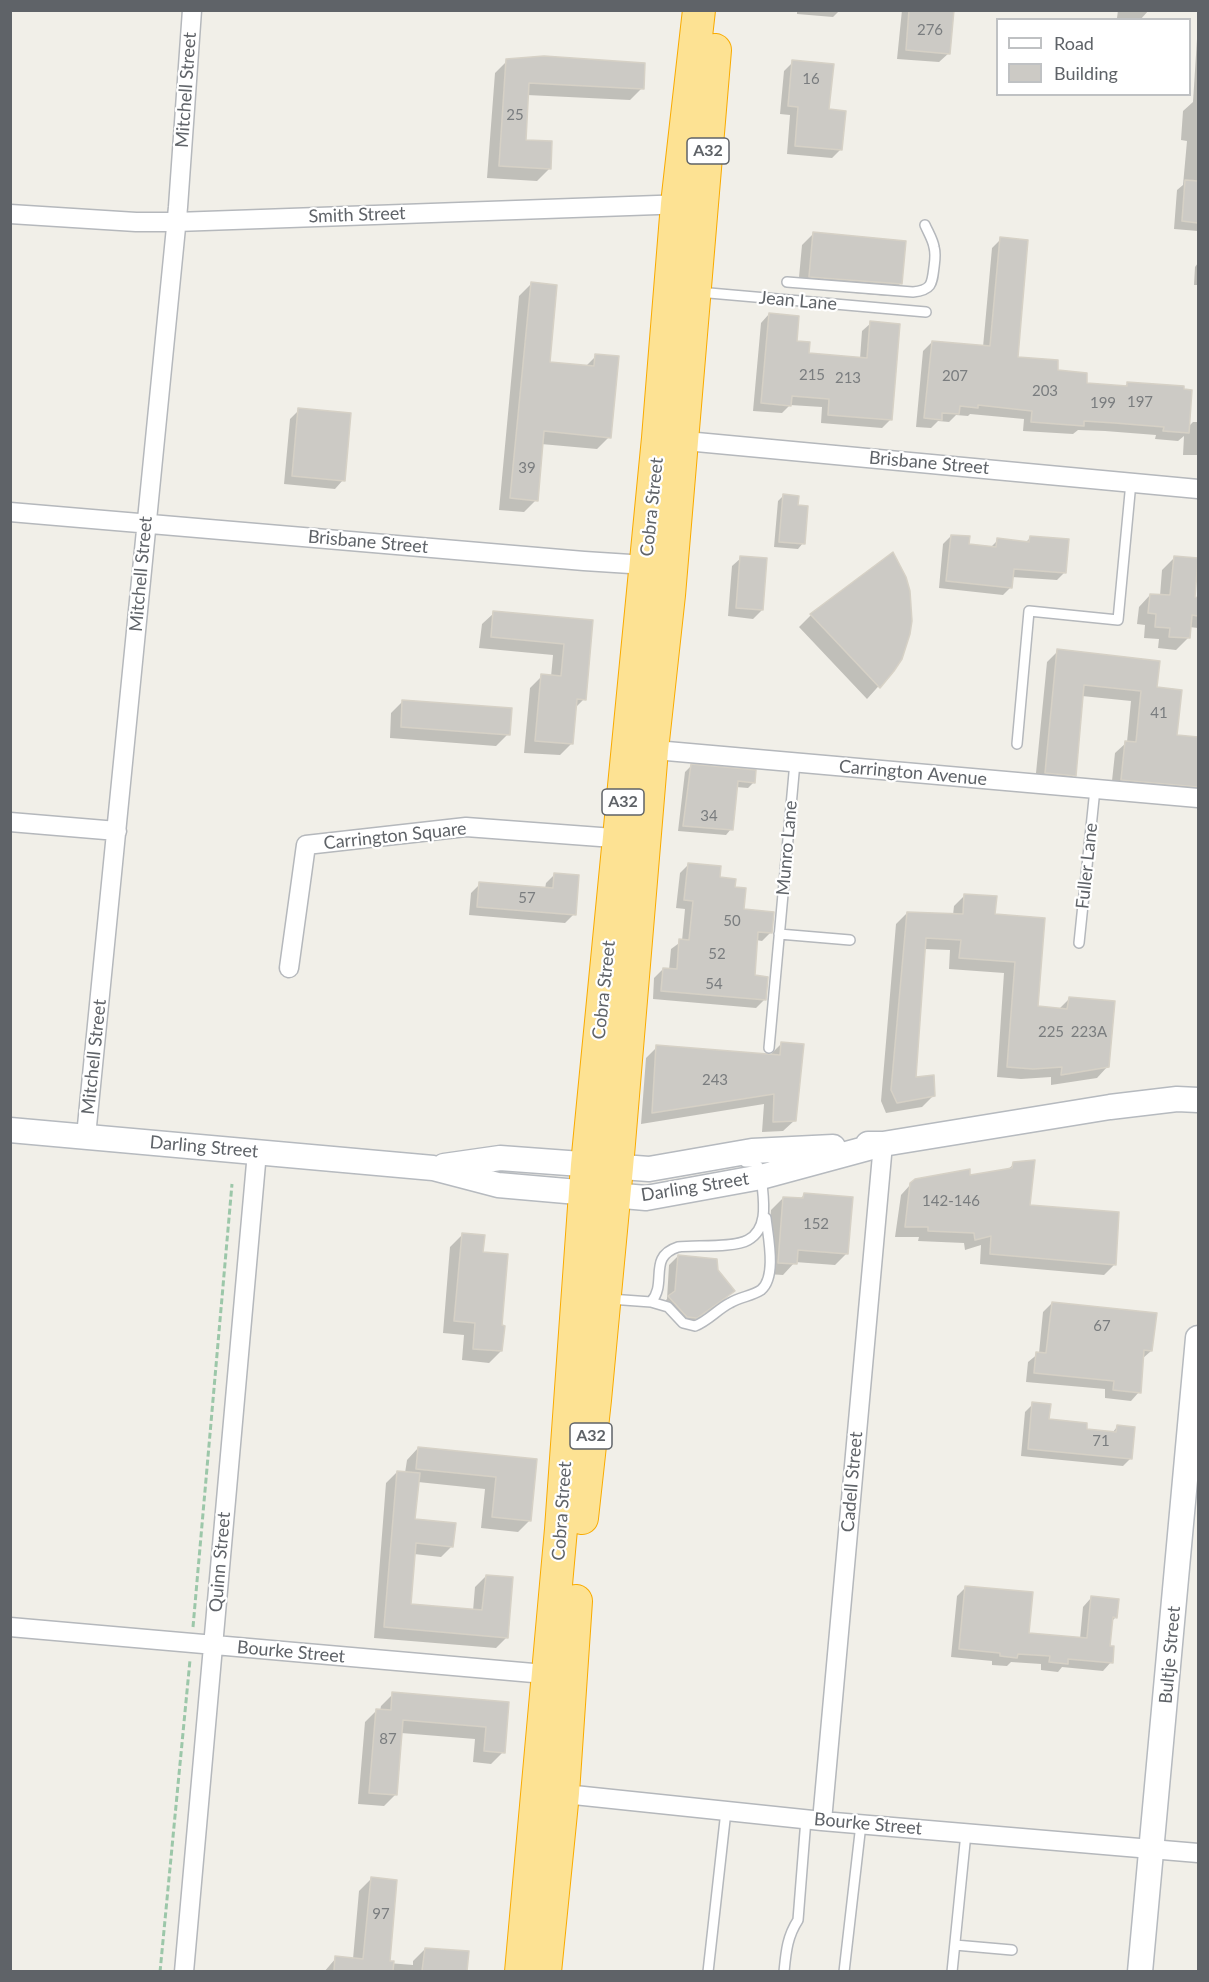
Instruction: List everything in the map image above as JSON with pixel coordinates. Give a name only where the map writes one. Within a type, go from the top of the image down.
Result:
[{"type":"highway","name":"Cobra Street","points":[[545,1971],[550,1793],[559,1676],[561,1529],[601,1180],[640,749],[646,565],[671,439],[690,205],[699,10]]},
{"type":"highway","name":"Cobra Street","points":[[690,205],[718,10]]},
{"type":"highway","name":"Cobra Street","points":[[640,749],[667,621],[678,498],[671,439]]},
{"type":"highway","name":"Cobra Street","points":[[559,1676],[580,1534],[605,1299],[601,1180]]},
{"type":"highway","name":"Cobra Street","points":[[521,1971],[550,1793]]},
{"type":"street","name":"Mitchell Street","points":[[86,1136],[176,222],[192,10]]},
{"type":"street","name":"Smith Street","points":[[10,214],[136,222],[176,222],[690,205]]},
{"type":"street","name":"Brisbane Street","points":[[671,439],[1198,489]]},
{"type":"street","points":[[646,565],[661,559],[665,553],[678,498]]},
{"type":"street","name":"Brisbane Street","points":[[10,512],[646,565]]},
{"type":"street","name":"Carrington Avenue","points":[[640,749],[1198,798]]},
{"type":"street","points":[[10,822],[117,831]]},
{"type":"street","name":"Carrington Square","points":[[289,968],[306,845],[466,827],[632,839]]},
{"type":"street","name":"Darling Street","points":[[601,1180],[649,1168],[752,1151],[883,1143],[1110,1107],[1177,1099],[1198,1100]]},
{"type":"street","name":"Darling Street","points":[[10,1130],[433,1168],[500,1158],[601,1180],[646,1198],[761,1177],[883,1143]]},
{"type":"street","name":"Cadell Street","points":[[814,1820],[883,1143]]},
{"type":"street","name":"Quinn Street","points":[[184,1971],[257,1152]]},
{"type":"street","name":"Bultje Street","points":[[1140,1971],[1198,1338]]},
{"type":"street","name":"Bourke Street","points":[[10,1627],[559,1676]]},
{"type":"street","name":"Bourke Street","points":[[550,1793],[814,1820],[1198,1853]]},
{"type":"lane","points":[[788,282],[913,292],[929,288],[932,282],[935,257],[934,246],[925,225]]},
{"type":"lane","name":"Jean Lane","points":[[682,291],[926,312]]},
{"type":"lane","points":[[1017,744],[1029,612],[1118,620],[1131,483]]},
{"type":"lane","name":"Munro Lane","points":[[769,1048],[795,762]]},
{"type":"lane","name":"Fuller Lane","points":[[1079,943],[1095,789]]},
{"type":"lane","points":[[779,934],[850,940]]},
{"type":"lane","points":[[605,1299],[651,1302],[668,1307],[683,1323],[695,1326],[734,1300],[762,1290],[766,1284],[770,1271],[770,1252],[758,1166],[750,1162],[700,1168],[674,1165]]},
{"type":"lane","points":[[651,1302],[657,1292],[664,1253],[678,1247],[736,1245],[747,1241],[760,1228],[764,1203]]},
{"type":"lane","points":[[708,1971],[726,1810]]},
{"type":"lane","points":[[784,1971],[787,1942],[798,1920],[814,1820]]},
{"type":"lane","points":[[844,1971],[861,1824]]},
{"type":"lane","points":[[952,1971],[966,1833]]},
{"type":"lane","points":[[955,1945],[1012,1950]]},
{"type":"path","points":[[160,1971],[232,1184]]},
{"type":"building","points":[[909,10],[954,10],[950,54],[906,50]]},
{"type":"building","points":[[544,56],[645,63],[644,89],[529,83],[526,140],[552,141],[551,169],[499,166],[506,59]]},
{"type":"building","points":[[792,60],[834,64],[829,109],[846,111],[842,150],[795,146],[798,107],[788,106]]},
{"type":"building","points":[[1185,180],[1198,181],[1198,223],[1182,221]]},
{"type":"building","points":[[813,232],[906,241],[902,284],[809,277]]},
{"type":"building","points":[[1000,237],[1028,240],[1018,357],[1058,360],[1058,370],[1087,373],[1087,383],[1127,386],[1127,382],[1184,386],[1184,389],[1192,390],[1189,433],[1163,431],[1164,427],[1115,423],[1084,421],[1084,426],[1031,422],[1032,411],[978,405],[978,408],[960,406],[959,414],[942,413],[942,420],[924,418],[932,341],[990,346]]},
{"type":"building","points":[[531,282],[557,285],[550,362],[594,366],[595,354],[619,356],[611,438],[544,431],[538,501],[510,498]]},
{"type":"building","points":[[769,313],[799,316],[797,341],[810,342],[809,353],[867,358],[870,321],[900,324],[892,420],[828,415],[829,399],[792,396],[791,406],[761,403]]},
{"type":"building","points":[[298,408],[351,413],[345,481],[292,476]]},
{"type":"building","points":[[783,494],[799,496],[798,505],[808,506],[805,544],[779,542]]},
{"type":"building","points":[[951,535],[970,536],[969,544],[996,547],[997,538],[1029,542],[1030,536],[1069,539],[1066,573],[1014,569],[1012,588],[946,581]]},
{"type":"building","points":[[893,552],[906,577],[910,591],[912,621],[902,659],[880,688],[810,614]]},
{"type":"building","points":[[740,556],[767,558],[763,610],[736,608]]},
{"type":"building","points":[[1174,556],[1198,558],[1195,597],[1198,598],[1198,616],[1192,615],[1190,638],[1169,637],[1170,628],[1155,627],[1156,614],[1148,613],[1150,594],[1170,595]]},
{"type":"building","points":[[493,611],[593,620],[586,700],[577,699],[573,744],[535,741],[541,674],[561,676],[564,644],[491,637]]},
{"type":"building","points":[[1057,649],[1160,661],[1157,687],[1182,690],[1177,735],[1198,737],[1198,787],[1121,780],[1125,741],[1136,742],[1141,691],[1084,685],[1076,776],[1045,773]]},
{"type":"building","points":[[402,700],[512,708],[510,735],[401,727]]},
{"type":"building","points":[[691,764],[756,770],[755,783],[738,781],[733,830],[683,826]]},
{"type":"building","points":[[688,863],[721,866],[720,877],[736,879],[735,887],[746,888],[744,909],[774,912],[772,933],[758,932],[755,975],[768,977],[766,1000],[661,991],[663,968],[677,969],[679,939],[689,940],[693,901],[684,900]]},
{"type":"building","points":[[554,873],[579,875],[576,915],[477,907],[479,882],[553,888]]},
{"type":"building","points":[[964,894],[997,896],[995,914],[1045,918],[1038,1006],[1067,1009],[1069,997],[1115,1001],[1109,1067],[1061,1075],[1062,1067],[1033,1069],[1007,1067],[1015,962],[959,958],[961,940],[926,938],[916,1077],[934,1075],[935,1096],[897,1103],[891,1090],[907,912],[963,914]]},
{"type":"building","points":[[781,1042],[804,1044],[796,1121],[773,1122],[774,1094],[652,1113],[656,1045],[780,1055]]},
{"type":"building","points":[[1035,1160],[1030,1205],[1119,1212],[1116,1265],[990,1254],[991,1236],[975,1240],[974,1233],[928,1231],[928,1227],[905,1227],[910,1183],[915,1179],[970,1169],[970,1175],[1012,1168],[1013,1162]]},
{"type":"building","points":[[804,1193],[853,1197],[848,1254],[798,1250],[797,1264],[778,1263],[783,1197],[803,1198]]},
{"type":"building","points":[[462,1233],[485,1235],[483,1252],[508,1254],[502,1351],[473,1349],[475,1323],[454,1321]]},
{"type":"building","points":[[678,1255],[717,1259],[718,1270],[735,1291],[697,1318],[687,1317],[668,1296],[675,1291]]},
{"type":"building","points":[[1052,1302],[1157,1313],[1152,1351],[1144,1350],[1141,1393],[1113,1390],[1114,1381],[1034,1373],[1036,1352],[1046,1353]]},
{"type":"building","points":[[1032,1402],[1051,1404],[1049,1419],[1087,1423],[1087,1429],[1116,1432],[1117,1425],[1135,1427],[1132,1459],[1028,1449]]},
{"type":"building","points":[[418,1447],[537,1459],[531,1521],[492,1517],[496,1477],[416,1469]]},
{"type":"building","points":[[397,1471],[420,1473],[415,1519],[456,1523],[453,1547],[416,1543],[411,1604],[482,1610],[486,1575],[513,1577],[508,1638],[384,1627]]},
{"type":"building","points":[[965,1586],[1033,1592],[1029,1633],[1087,1638],[1091,1596],[1119,1599],[1117,1618],[1113,1617],[1110,1646],[1114,1646],[1113,1663],[1068,1659],[1068,1664],[1049,1662],[1050,1656],[1018,1654],[1017,1658],[1000,1656],[1000,1653],[959,1649]]},
{"type":"building","points":[[392,1692],[509,1702],[505,1753],[484,1751],[486,1727],[403,1720],[397,1795],[369,1793],[376,1709],[391,1710]]},
{"type":"building","points":[[371,1877],[397,1880],[390,1961],[394,1961],[393,1971],[334,1971],[335,1956],[363,1959]]},
{"type":"building","points":[[425,1948],[469,1951],[467,1971],[422,1971]]}]
